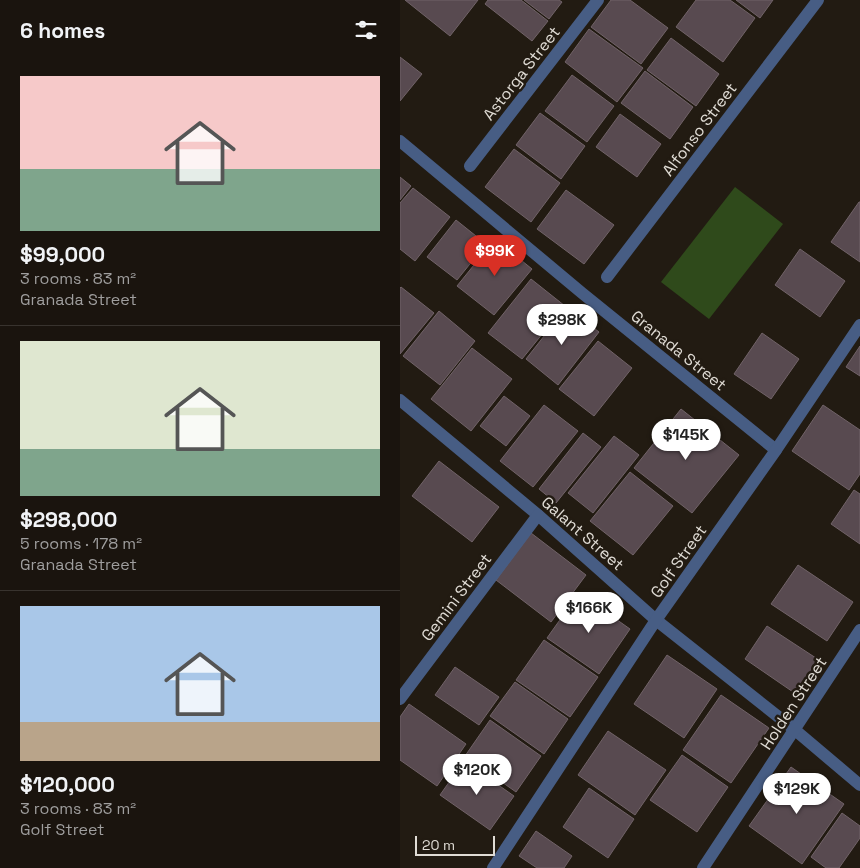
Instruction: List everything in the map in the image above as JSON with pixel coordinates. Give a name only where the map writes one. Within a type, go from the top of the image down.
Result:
[{"type":"street","name":"Astorga Street","points":[[470,166],[598,0]]},
{"type":"street","name":"Alfonso Street","points":[[607,277],[818,0]]},
{"type":"street","name":"Granada Street","points":[[400,141],[776,450]]},
{"type":"street","name":"Golf Street","points":[[493,868],[656,620],[776,450],[860,325]]},
{"type":"street","name":"Galant Street","points":[[400,400],[538,515],[656,620],[860,785]]},
{"type":"street","name":"Gemini Street","points":[[400,699],[538,515]]},
{"type":"street","name":"Holden Street","points":[[703,868],[860,630]]},
{"type":"green space","points":[[735,187],[783,224],[709,319],[661,282]]},
{"type":"building","points":[[405,0],[478,0],[450,36]]},
{"type":"building","points":[[488,0],[521,0],[548,21],[532,41],[485,4]]},
{"type":"building","points":[[524,0],[559,0],[562,2],[549,19]]},
{"type":"building","points":[[611,0],[630,0],[668,28],[641,64],[591,27]]},
{"type":"building","points":[[696,0],[730,0],[755,18],[723,62],[676,27]]},
{"type":"building","points":[[736,0],[773,0],[760,18]]},
{"type":"building","points":[[589,29],[643,68],[617,102],[565,62]]},
{"type":"building","points":[[671,38],[719,74],[696,106],[647,70]]},
{"type":"building","points":[[400,57],[422,74],[400,101]]},
{"type":"building","points":[[645,71],[693,107],[670,139],[621,103]]},
{"type":"building","points":[[572,75],[614,106],[587,142],[545,111]]},
{"type":"building","points":[[540,113],[585,146],[561,179],[516,145]]},
{"type":"building","points":[[620,114],[661,144],[637,177],[596,147]]},
{"type":"building","points":[[514,149],[560,183],[531,222],[485,187]]},
{"type":"building","points":[[400,177],[411,186],[400,200]]},
{"type":"building","points":[[413,188],[450,217],[415,261],[400,249],[400,203]]},
{"type":"building","points":[[566,190],[614,225],[584,264],[537,229]]},
{"type":"building","points":[[860,202],[860,262],[831,242]]},
{"type":"building","points":[[456,220],[486,244],[457,280],[427,257]]},
{"type":"building","points":[[495,239],[532,269],[494,315],[457,286]]},
{"type":"building","points":[[800,249],[845,281],[820,317],[775,285]]},
{"type":"building","points":[[531,279],[565,306],[522,359],[488,333]]},
{"type":"building","points":[[400,288],[434,313],[400,354]]},
{"type":"building","points":[[567,307],[599,332],[558,385],[526,359]]},
{"type":"building","points":[[439,311],[475,341],[440,385],[403,356]]},
{"type":"building","points":[[762,333],[799,359],[771,399],[734,374]]},
{"type":"building","points":[[598,341],[632,368],[594,416],[559,389]]},
{"type":"building","points":[[860,346],[860,376],[846,367]]},
{"type":"building","points":[[472,348],[512,379],[471,431],[431,399]]},
{"type":"building","points":[[504,396],[530,416],[506,446],[480,426]]},
{"type":"building","points":[[544,405],[578,431],[533,487],[500,461]]},
{"type":"building","points":[[823,405],[860,430],[860,474],[849,490],[792,451]]},
{"type":"building","points":[[681,409],[739,455],[692,513],[634,468]]},
{"type":"building","points":[[583,433],[601,447],[556,503],[539,489]]},
{"type":"building","points":[[614,436],[639,455],[593,513],[568,493]]},
{"type":"building","points":[[439,461],[499,507],[472,542],[412,496]]},
{"type":"building","points":[[630,472],[673,506],[633,555],[590,521]]},
{"type":"building","points":[[854,490],[860,494],[860,544],[831,524]]},
{"type":"building","points":[[531,533],[586,575],[551,622],[496,580]]},
{"type":"building","points":[[798,565],[853,602],[827,641],[771,604]]},
{"type":"building","points":[[579,593],[630,629],[599,674],[547,638]]},
{"type":"building","points":[[767,626],[819,660],[796,694],[745,659]]},
{"type":"building","points":[[544,640],[598,677],[570,717],[516,680]]},
{"type":"building","points":[[667,655],[717,689],[684,738],[634,704]]},
{"type":"building","points":[[455,667],[499,697],[479,725],[435,695]]},
{"type":"building","points":[[515,682],[568,719],[544,754],[490,716]]},
{"type":"building","points":[[721,695],[769,728],[731,783],[683,750]]},
{"type":"building","points":[[409,704],[466,744],[437,786],[400,760],[400,717]]},
{"type":"building","points":[[490,720],[541,756],[516,792],[465,756]]},
{"type":"building","points":[[608,731],[666,770],[635,815],[578,775]]},
{"type":"building","points":[[682,755],[728,787],[697,832],[650,800]]},
{"type":"building","points":[[464,761],[514,796],[490,830],[440,795]]},
{"type":"building","points":[[791,767],[844,804],[802,864],[749,826]]},
{"type":"building","points":[[589,788],[634,819],[608,858],[563,827]]},
{"type":"building","points":[[842,813],[860,826],[860,838],[839,868],[826,868],[811,857]]},
{"type":"building","points":[[536,831],[572,856],[564,868],[537,868],[519,856]]}]
